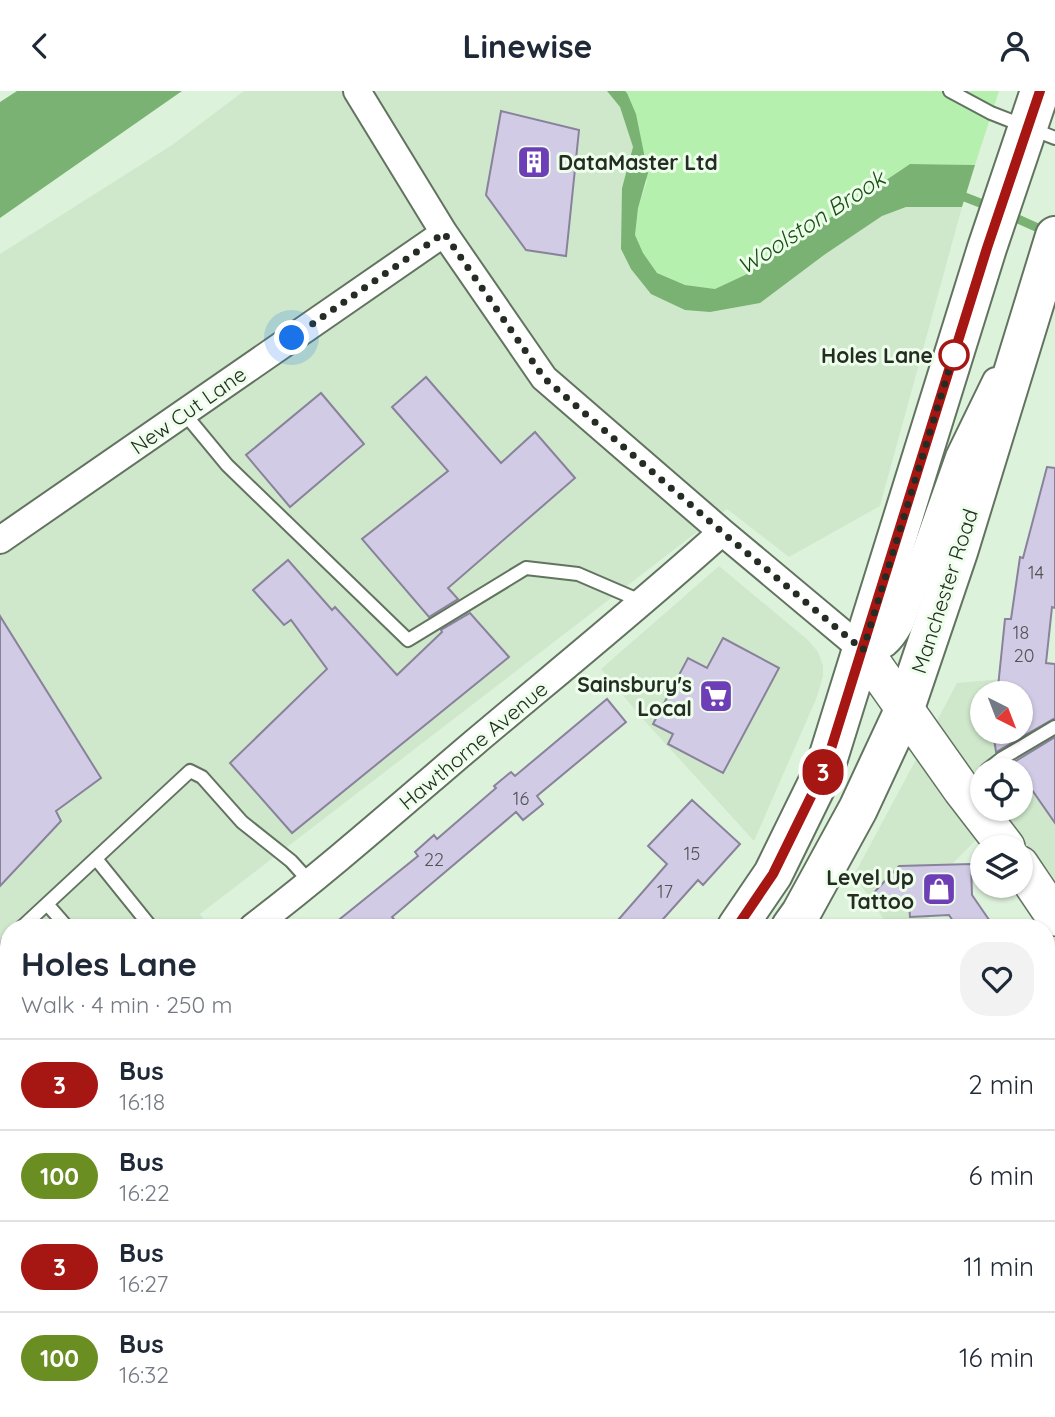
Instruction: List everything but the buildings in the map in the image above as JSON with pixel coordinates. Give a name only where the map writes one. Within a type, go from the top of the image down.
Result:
[{"type":"main road","points":[[742,919],[773,874],[818,785],[863,650],[1012,171],[1041,133],[1040,91]]},
{"type":"main road","name":"Manchester Road","points":[[797,919],[858,809],[905,708],[958,552],[1055,236]]},
{"type":"street","points":[[357,91],[444,233],[544,378],[863,650],[905,708],[970,773]]},
{"type":"street","name":"New Cut Lane","points":[[0,540],[444,233]]},
{"type":"street","points":[[863,650],[874,650],[883,646],[893,637],[900,624],[959,457],[1039,287]]},
{"type":"street","name":"Hawthorne Avenue","points":[[264,919],[311,883],[643,603],[722,532]]},
{"type":"street","points":[[1033,884],[1055,917]]},
{"type":"lane","points":[[950,91],[991,113],[1041,133]]},
{"type":"lane","points":[[184,413],[227,465],[408,640],[526,568],[578,575],[643,603]]},
{"type":"lane","points":[[1003,758],[1055,727]]},
{"type":"lane","points":[[31,919],[97,860],[187,773],[196,772],[252,831],[291,861],[311,883]]},
{"type":"lane","points":[[97,860],[145,919]]},
{"type":"lane","points":[[47,904],[60,919]]},
{"type":"shaded area","points":[[17,91],[182,91],[0,218],[0,102]]},
{"type":"shaded area","points":[[244,91],[607,91],[620,107],[633,147],[622,188],[824,255],[882,216],[906,207],[962,207],[880,506],[789,557],[727,509],[200,914],[203,919],[0,919],[0,254],[172,145]]},
{"type":"shaded area","points":[[607,91],[627,93],[636,114],[648,173],[638,208],[635,235],[657,273],[685,285],[715,289],[745,275],[910,164],[975,165],[962,207],[906,207],[882,216],[760,303],[710,312],[685,310],[651,294],[631,269],[621,249],[622,188],[633,147],[620,107]]},
{"type":"shaded area","points":[[625,91],[999,91],[975,165],[910,164],[745,275],[715,289],[685,285],[657,273],[643,253],[635,235],[638,208],[647,181]]},
{"type":"shaded area","points":[[719,566],[808,640],[818,652],[823,666],[817,697],[754,841],[601,669]]},
{"type":"shaded area","points":[[1014,678],[1032,681],[980,681]]},
{"type":"shaded area","points":[[1033,681],[1055,685],[1055,896],[1033,864],[1033,835],[1013,835],[1003,821],[1033,821],[1033,758],[970,758],[970,821],[1000,821],[982,835],[970,835],[970,846],[951,865],[929,919],[884,919],[854,875],[957,683],[970,682],[970,744],[1033,744]]},
{"type":"waterway","name":"Woolston Brook","points":[[957,194],[993,208]]},
{"type":"waterway","name":"Woolston Brook","points":[[1009,215],[1047,232]]},
{"type":"bus line","name":"3","points":[[742,919],[773,874],[825,768],[987,248],[1040,91]]},
{"type":"place","name":"DataMaster Ltd","points":[[534,162]]},
{"type":"place","name":"Holes Lane","points":[[954,355]]},
{"type":"place","name":"Sainsbury's Local","points":[[716,696]]},
{"type":"place","name":"Level Up Tattoo","points":[[939,889]]},
{"type":"route","points":[[292,338],[444,233],[544,378],[863,650],[956,347],[954,355]]}]
